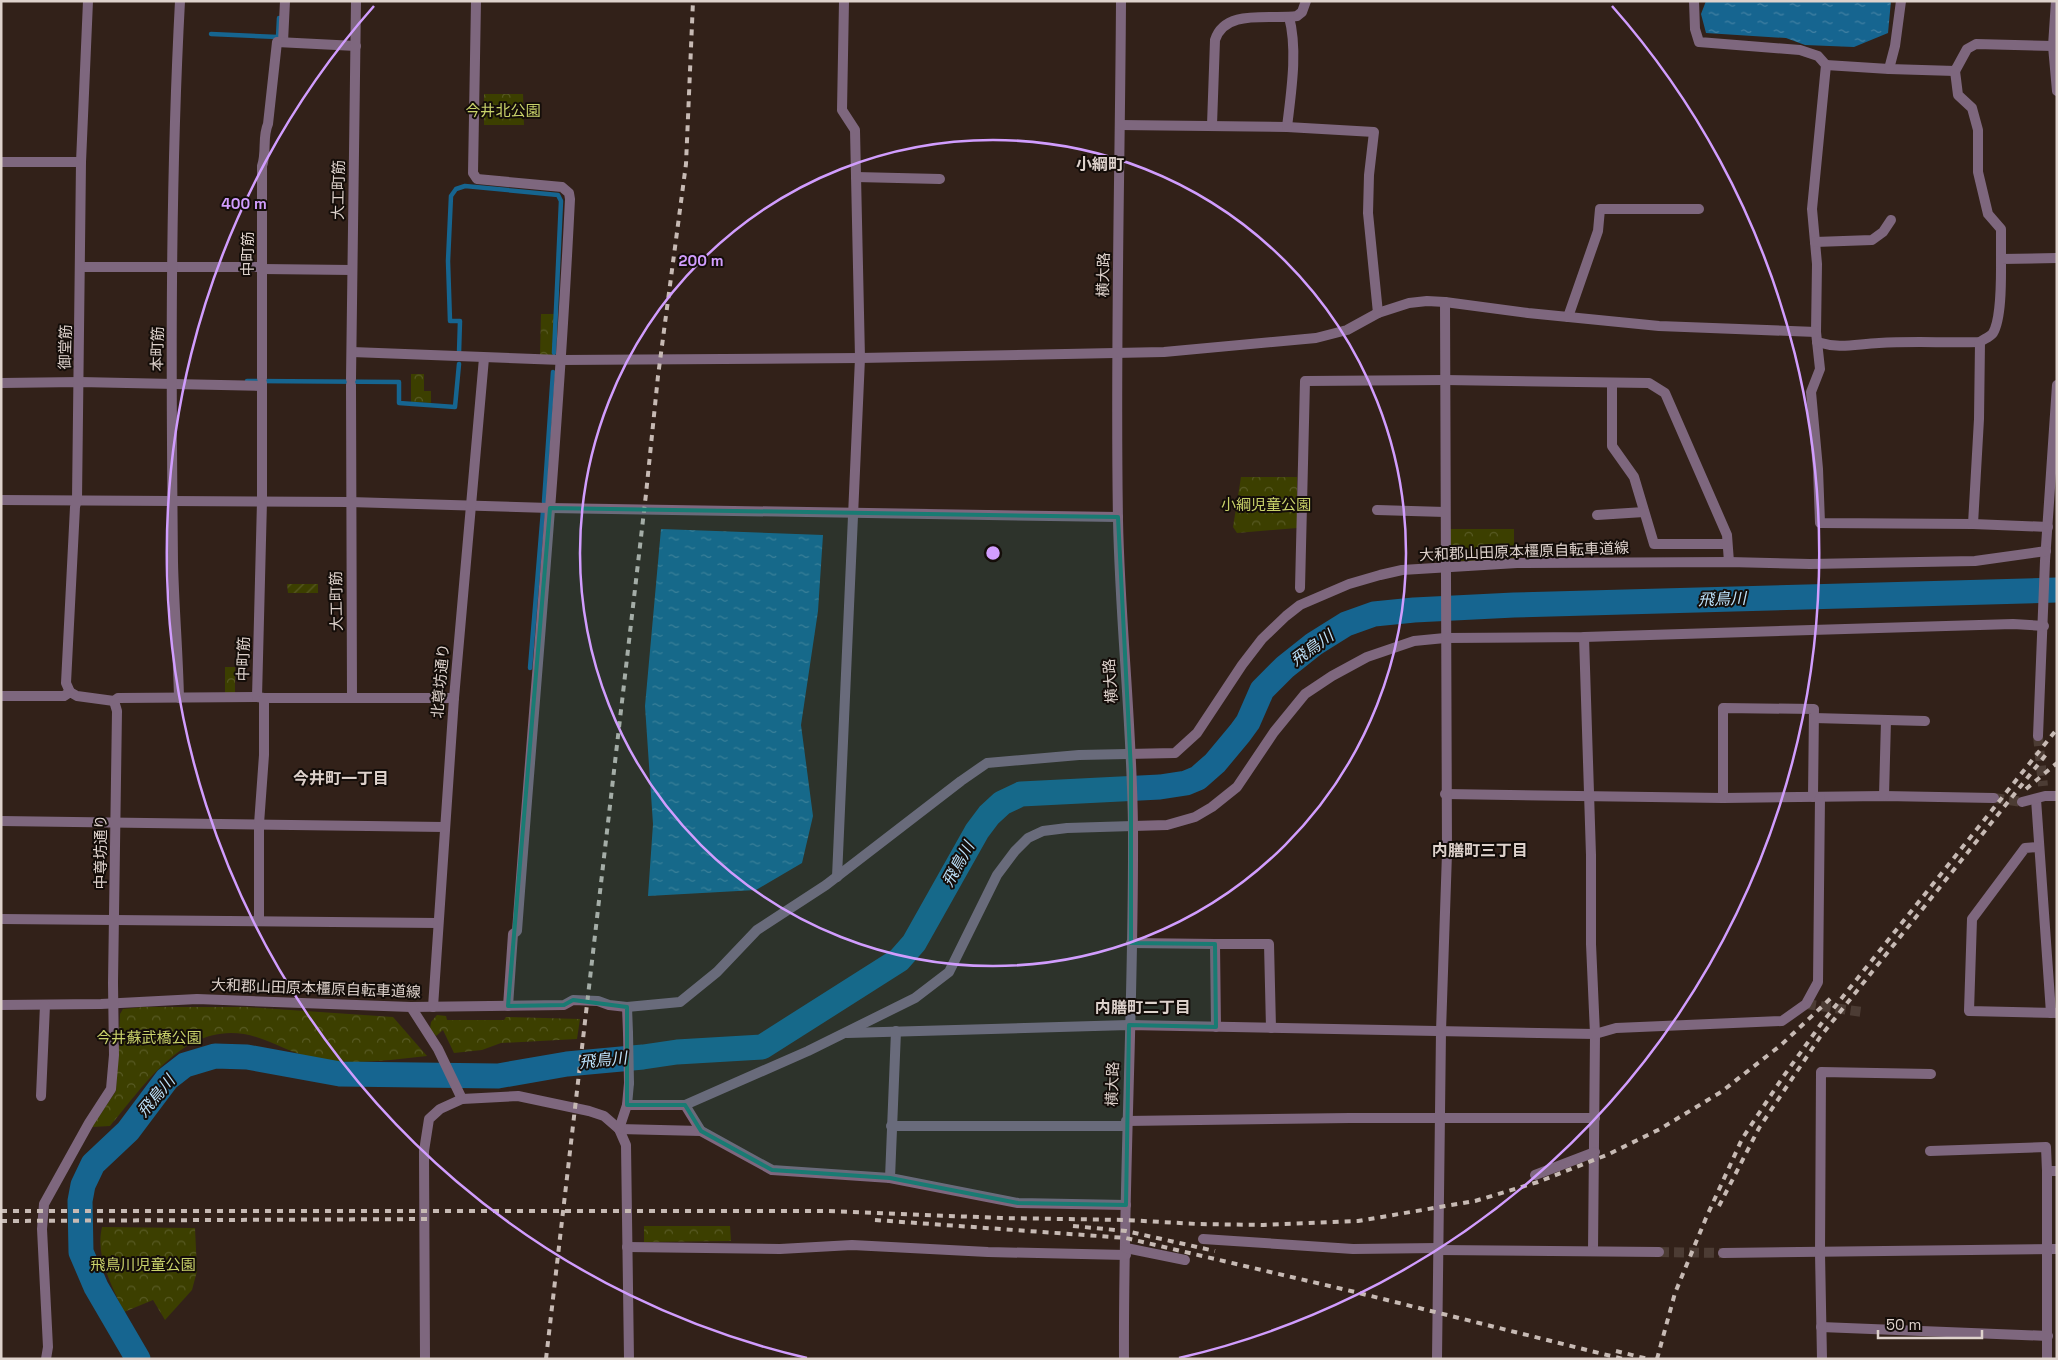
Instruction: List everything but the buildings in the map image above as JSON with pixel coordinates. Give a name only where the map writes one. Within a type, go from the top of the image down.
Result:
[{"type":"street","name":"御堂筋","points":[[70,692],[66,683],[75,506],[77,500],[80,382],[81,162],[88,1]]},
{"type":"street","name":"本町筋","points":[[179,698],[173,561],[174,501],[171,383],[174,128],[180,1]]},
{"type":"street","name":"中町筋","points":[[259,921],[259,824],[264,755],[260,697],[262,166],[265,131],[268,124],[285,1]]},
{"type":"street","name":"大工町筋","points":[[352,698],[350,502],[356,1]]},
{"type":"street","points":[[476,1],[473,173],[477,179],[562,187],[569,193],[561,360],[550,508],[516,931],[513,934],[508,1006]]},
{"type":"street","points":[[837,877],[860,358],[855,130],[842,110],[844,1]]},
{"type":"street","name":"横大路","points":[[1121,1],[1117,353],[1118,517],[1120,599],[1133,826],[1130,1024],[1126,1124],[1124,1359]]},
{"type":"street","points":[[1212,125],[1215,40],[1220,29],[1228,22],[1238,19],[1297,16],[1302,12],[1306,1]]},
{"type":"street","points":[[1694,1],[1694,29],[1699,42],[1800,50],[1818,56],[1826,65],[1889,70],[1955,71]]},
{"type":"street","points":[[1889,70],[1895,46],[1901,1]]},
{"type":"street","points":[[2056,1],[2053,46],[2057,91]]},
{"type":"street","points":[[1287,127],[1291,89],[1292,41],[1292,31],[1288,17]]},
{"type":"street","points":[[280,42],[356,46]]},
{"type":"street","points":[[352,352],[561,360],[860,358],[1164,352],[1316,338],[1347,330],[1378,313],[1409,303],[1444,302],[1659,326],[1817,337],[1834,347],[1878,343],[1980,342],[1992,334],[1996,324],[2000,296],[2001,229],[1988,214],[1978,172],[1978,130],[1972,108],[1958,94],[1955,71],[1966,49],[1976,44],[2053,46]]},
{"type":"street","points":[[1826,65],[1812,209],[1817,264],[1817,337],[1820,369],[1811,392],[1818,469],[1820,523],[1973,524],[2048,527]]},
{"type":"street","points":[[1120,124],[1287,127],[1374,132],[1369,175],[1368,214],[1378,313]]},
{"type":"street","points":[[1,162],[81,162]]},
{"type":"street","points":[[856,177],[940,179]]},
{"type":"street","points":[[1568,317],[1598,231],[1600,210],[1699,209]]},
{"type":"street","points":[[1815,242],[1872,240],[1883,232],[1891,220]]},
{"type":"street","points":[[2001,259],[2057,258]]},
{"type":"street","points":[[81,267],[352,270]]},
{"type":"street","points":[[1437,1359],[1441,1031],[1447,854],[1444,302]]},
{"type":"street","points":[[1973,524],[1980,342]]},
{"type":"street","name":"北尊坊通り","points":[[433,1006],[454,698],[484,358]]},
{"type":"street","points":[[1300,588],[1305,381],[1445,380],[1649,383],[1665,394],[1727,535],[1729,562]]},
{"type":"street","points":[[1,383],[262,382]]},
{"type":"street","points":[[1612,383],[1612,446],[1634,477],[1654,544],[1727,544]]},
{"type":"street","points":[[2038,736],[2046,556],[2055,453],[2057,385]]},
{"type":"street","points":[[1,500],[350,502],[550,508],[1118,517]]},
{"type":"street","points":[[1377,510],[1445,512]]},
{"type":"street","points":[[1597,515],[1644,512]]},
{"type":"street","name":"大和郡山田原本橿原自転車道線","points":[[1,1005],[113,1003],[197,998],[411,1007],[564,1005],[573,1000],[598,1001],[609,1005],[628,1006],[680,1002],[717,972],[757,930],[837,877],[987,763],[1079,755],[1175,753],[1197,733],[1242,665],[1262,639],[1300,605],[1349,584],[1402,570],[1445,570],[1517,563],[1729,562],[1810,564],[1976,561],[2046,556]]},
{"type":"street","points":[[627,1105],[685,1105],[847,1033],[915,998],[949,972],[997,875],[1015,851],[1028,838],[1043,832],[1067,828],[1167,825],[1195,817],[1212,807],[1237,787],[1274,732],[1305,694],[1332,676],[1367,657],[1414,641],[1445,634],[1584,637],[2044,622]]},
{"type":"street","points":[[1584,637],[1595,1034],[1593,1251]]},
{"type":"street","points":[[1,696],[64,696],[70,692],[77,696],[114,701],[118,698],[454,698]]},
{"type":"street","name":"中尊坊通り","points":[[46,1359],[48,1347],[42,1229],[44,1204],[111,1089],[114,1056],[117,711],[114,701]]},
{"type":"street","points":[[847,1033],[1130,1024],[1595,1034],[1616,1028],[1782,1021],[1806,1004],[1818,982],[1814,709],[1723,708],[1723,798]]},
{"type":"street","points":[[1814,718],[1925,721]]},
{"type":"street","points":[[1884,796],[1886,720]]},
{"type":"street","points":[[1446,794],[1723,798],[1884,796],[1994,798]]},
{"type":"street","points":[[2022,802],[2042,794],[2057,796]]},
{"type":"street","points":[[2038,847],[2025,848],[1972,919],[1969,1011],[2054,1013],[2038,847],[2042,794]]},
{"type":"street","points":[[1,821],[444,827]]},
{"type":"street","points":[[1,919],[438,923]]},
{"type":"street","points":[[1131,943],[1270,944],[1271,1028]]},
{"type":"street","points":[[1215,944],[1216,1027]]},
{"type":"street","points":[[41,1096],[45,1005]]},
{"type":"street","points":[[619,1129],[627,1105],[629,1083],[628,1006]]},
{"type":"street","points":[[411,1007],[438,1049],[461,1096]]},
{"type":"street","points":[[890,1178],[896,1031]]},
{"type":"street","points":[[1822,1359],[1820,1328],[1821,1072],[1931,1074]]},
{"type":"street","points":[[425,1359],[424,1151],[429,1119],[440,1109],[461,1096],[518,1096],[589,1111],[604,1116],[619,1129],[626,1145],[629,1359]]},
{"type":"street","points":[[685,1105],[701,1131]]},
{"type":"street","points":[[891,1126],[1441,1118],[1595,1118]]},
{"type":"street","points":[[619,1129],[701,1131],[772,1170],[890,1178],[1018,1203],[1126,1206]]},
{"type":"street","points":[[1930,1151],[2046,1147],[2052,1171],[2052,1249],[2047,1359]]},
{"type":"street","points":[[1535,1175],[1595,1152]]},
{"type":"street","points":[[1203,1239],[1353,1248],[1660,1252]]},
{"type":"street","points":[[627,1247],[789,1248],[852,1245],[1126,1252],[1185,1260]]},
{"type":"street","points":[[1723,1253],[2052,1249]]},
{"type":"street","points":[[1820,1328],[2048,1336]]},
{"type":"highlighted area","points":[[550,508],[1118,517],[1131,771],[1131,943],[1215,944],[1216,1027],[1129,1025],[1126,1205],[1018,1203],[890,1178],[772,1170],[701,1131],[685,1105],[627,1105],[627,1007],[573,1000],[564,1005],[508,1006]]},
{"type":"green space","name":"今井北公園","points":[[484,94],[523,94],[524,125],[484,125]]},
{"type":"green space","points":[[541,314],[554,314],[552,355],[540,355]]},
{"type":"green space","points":[[411,374],[424,374],[424,391],[431,391],[431,403],[411,402]]},
{"type":"green space","name":"小綱児童公園","points":[[1241,477],[1297,477],[1297,528],[1237,533],[1233,527]]},
{"type":"green space","points":[[1450,529],[1514,529],[1514,560],[1450,561]]},
{"type":"green space","points":[[287,584],[318,584],[318,593],[288,593]]},
{"type":"green space","points":[[225,667],[235,667],[235,694],[225,694]]},
{"type":"green space","name":"今井蘇武橋公園","points":[[144,1007],[246,1007],[393,1017],[427,1056],[370,1062],[342,1062],[304,1056],[253,1036],[222,1033],[202,1039],[184,1048],[151,1077],[110,1126],[92,1127],[116,1091],[120,1014],[123,1009]]},
{"type":"green space","points":[[437,1015],[446,1016],[447,1020],[504,1020],[506,1017],[580,1019],[577,1039],[501,1043],[482,1050],[454,1053],[443,1030],[436,1036],[430,1029],[431,1022]]},
{"type":"green space","points":[[644,1226],[730,1226],[731,1241],[644,1242]]},
{"type":"green space","name":"飛鳥川児童公園","points":[[102,1227],[195,1228],[197,1271],[192,1290],[165,1320],[153,1300],[124,1312],[110,1282],[103,1260],[100,1238]]},
{"type":"water","points":[[1706,1],[1891,1],[1888,33],[1854,47],[1805,45],[1786,38],[1706,33],[1701,14]]},
{"type":"water","points":[[661,529],[823,535],[818,611],[801,725],[813,816],[802,863],[756,890],[648,896],[653,824],[645,706]]},
{"type":"waterway","points":[[211,34],[278,37],[279,18]]},
{"type":"waterway","points":[[459,353],[460,321],[450,321],[448,261],[451,196],[456,189],[465,186],[558,195],[561,201],[554,353]]},
{"type":"waterway","points":[[247,381],[399,382],[399,403],[455,407],[459,364]]},
{"type":"waterway","points":[[544,502],[553,372]]},
{"type":"waterway","points":[[530,668],[543,511]]},
{"type":"waterway","name":"飛鳥川","points":[[138,1359],[96,1287],[81,1252],[80,1201],[83,1185],[93,1164],[128,1131],[167,1079],[185,1065],[215,1056],[247,1057],[340,1074],[498,1076],[567,1064],[677,1052],[762,1047],[899,960],[914,943],[977,831],[989,815],[1002,803],[1021,794],[1160,787],[1186,783],[1198,778],[1215,763],[1240,733],[1248,722],[1262,690],[1285,667],[1314,644],[1346,624],[1374,614],[1514,605],[2057,590]]},
{"type":"tunnel","points":[[2038,736],[2043,786]]},
{"type":"tunnel","points":[[1994,798],[2022,802]]},
{"type":"tunnel","points":[[1806,1004],[1862,1012]]},
{"type":"tunnel","points":[[1659,1252],[1723,1253]]},
{"type":"railway","points":[[546,1359],[658,376],[686,164],[693,1]]},
{"type":"railway","points":[[1657,1359],[1675,1293],[1742,1139],[1821,1024],[2057,729]]},
{"type":"railway","points":[[1719,1206],[1759,1128],[1820,1037],[2048,752]]},
{"type":"railway","points":[[2026,789],[2057,763]]},
{"type":"railway","points":[[1,1211],[828,1211],[1197,1224],[1263,1225],[1358,1221],[1475,1201],[1538,1182],[1609,1154],[1660,1129],[1721,1092],[1781,1045],[1831,998]]},
{"type":"railway","points":[[1,1221],[431,1219]]},
{"type":"railway","points":[[875,1220],[1126,1238],[1355,1292],[1623,1359]]},
{"type":"railway","points":[[1073,1226],[1126,1231],[1215,1251]]},
{"type":"railway","points":[[1616,1351],[1648,1359]]},
{"type":"district","name":"小綱町","points":[[1100,164]]},
{"type":"district","name":"今井町一丁目","points":[[341,778]]},
{"type":"district","name":"内膳町三丁目","points":[[1480,850]]},
{"type":"district","name":"内膳町二丁目","points":[[1143,1007]]}]
